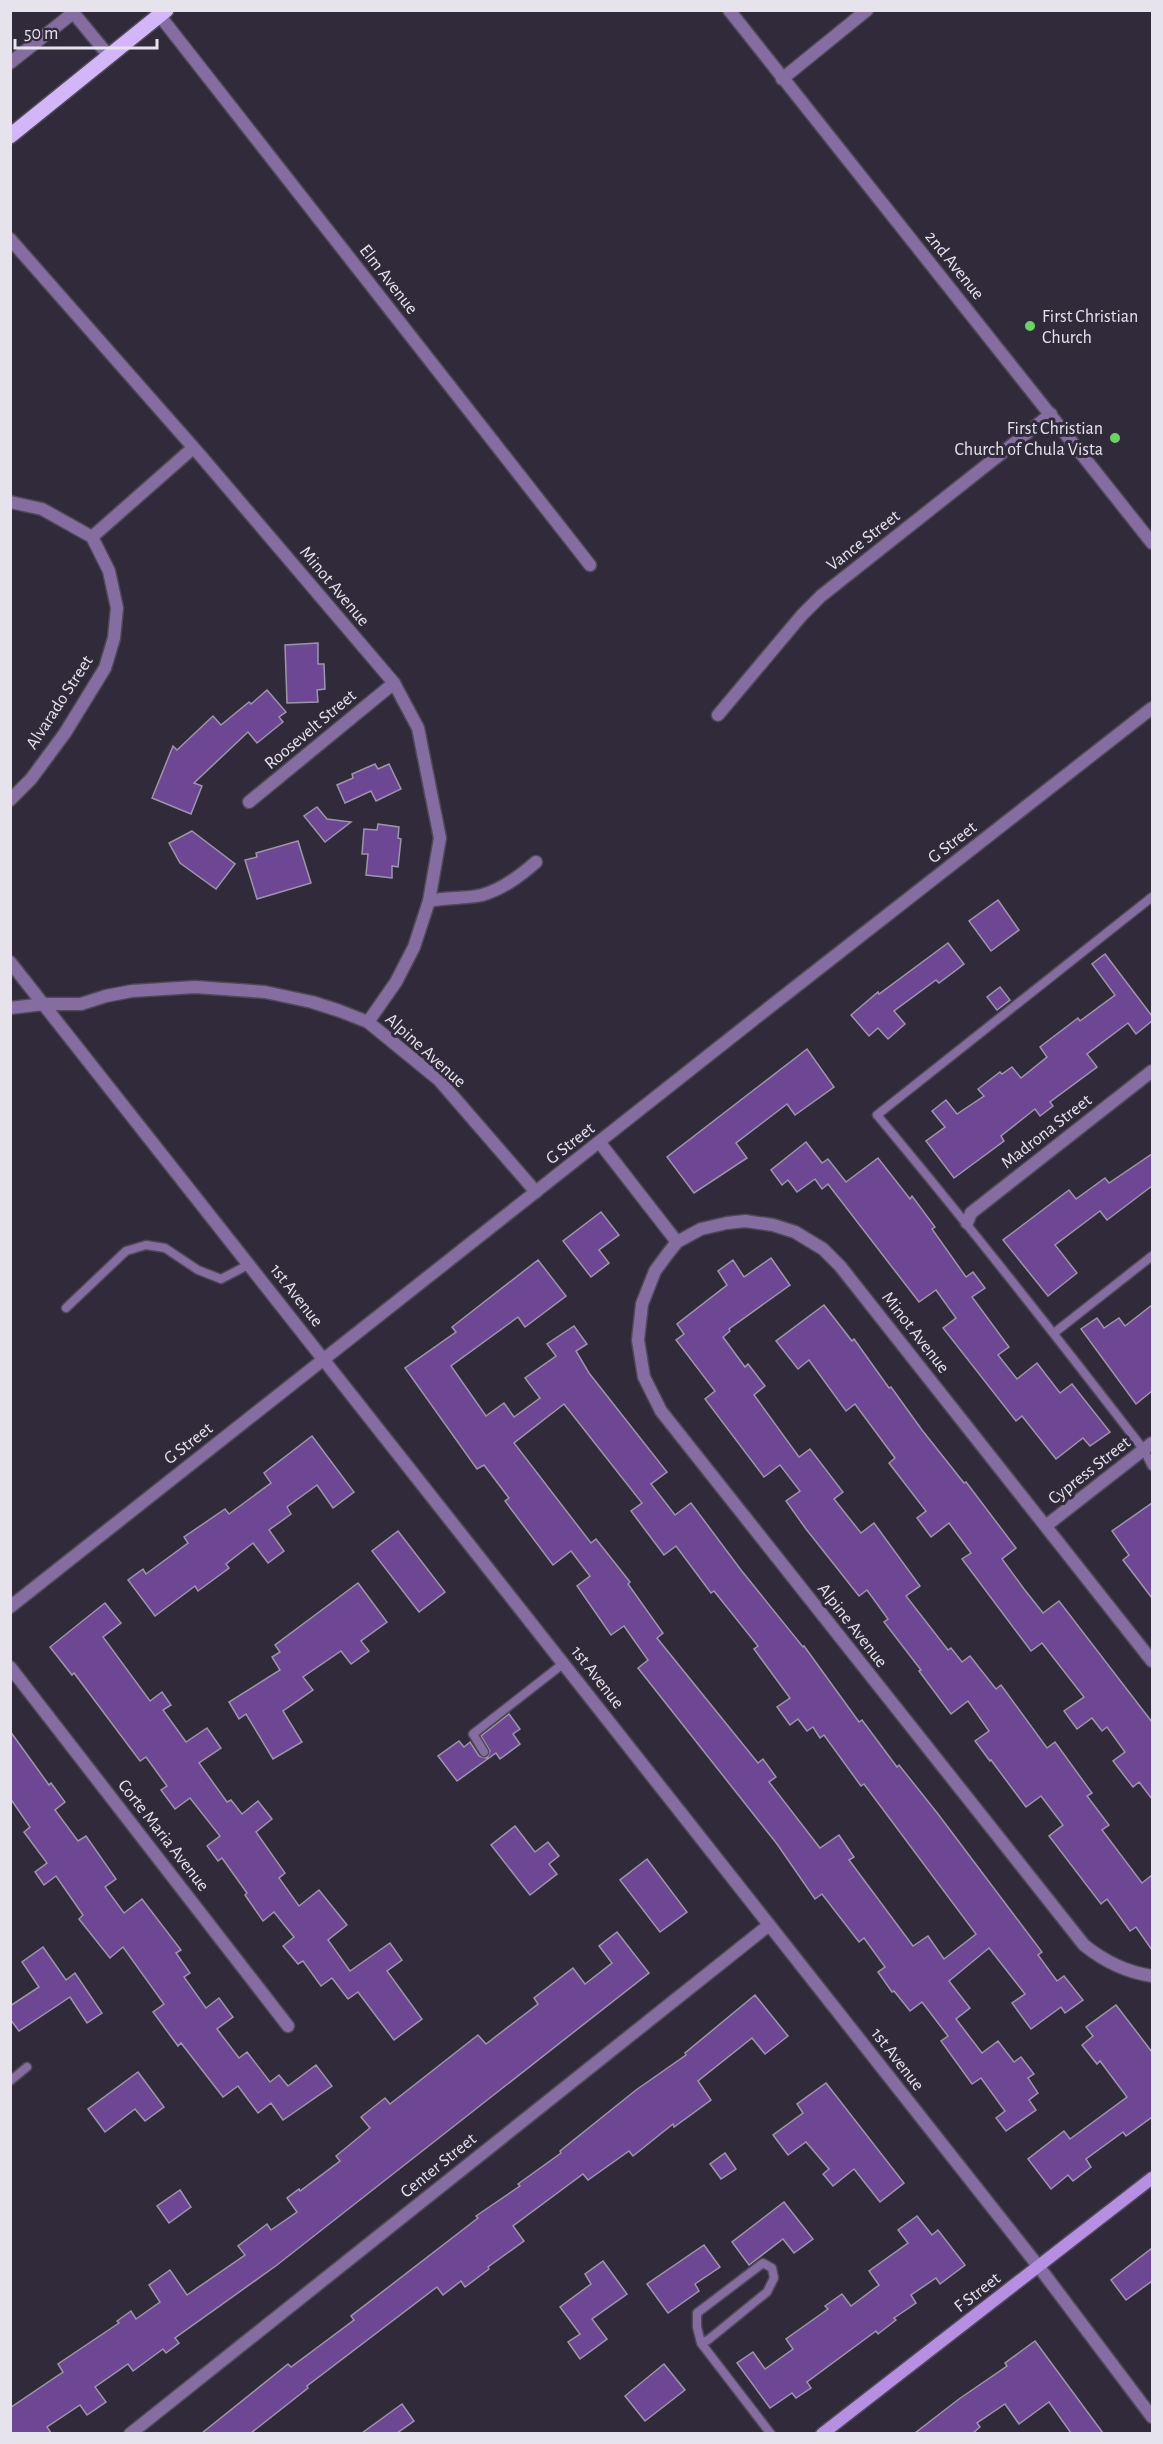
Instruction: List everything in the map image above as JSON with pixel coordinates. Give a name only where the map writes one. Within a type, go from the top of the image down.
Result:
[{"type":"main road","points":[[10,136],[163,13]]},
{"type":"main road","name":"F Street","points":[[822,2433],[1152,2178]]},
{"type":"street","name":"2nd Avenue","points":[[729,10],[1152,543]]},
{"type":"street","points":[[782,79],[867,10]]},
{"type":"street","points":[[10,63],[72,12],[109,56]]},
{"type":"street","name":"Elm Avenue","points":[[163,13],[590,565]]},
{"type":"street","name":"Minot Avenue","points":[[10,239],[394,683],[417,728],[440,838],[429,902],[414,947],[396,982],[368,1022]]},
{"type":"street","name":"Vance Street","points":[[718,715],[802,615],[821,596],[1051,414]]},
{"type":"street","points":[[10,502],[42,509],[92,537],[193,448]]},
{"type":"street","name":"Alvarado Street","points":[[10,800],[31,779],[65,733],[105,668],[111,653],[116,623],[114,589],[109,570],[92,537]]},
{"type":"street","name":"Roosevelt Street","points":[[249,802],[394,683]]},
{"type":"street","name":"G Street","points":[[10,1607],[323,1358],[600,1143],[771,1005],[1152,708]]},
{"type":"street","points":[[429,902],[445,897],[482,895],[517,879],[536,862]]},
{"type":"street","name":"1st Avenue","points":[[10,962],[1039,2267],[1152,2417]]},
{"type":"street","name":"Alpine Avenue","points":[[10,1008],[44,1004],[81,1004],[114,994],[168,988],[222,987],[299,999],[368,1022],[439,1080],[536,1192]]},
{"type":"street","name":"Madrona Street","points":[[967,1223],[971,1213],[1152,1071]]},
{"type":"street","points":[[600,1143],[677,1242]]},
{"type":"street","name":"Minot Avenue","points":[[677,1242],[701,1229],[745,1221],[773,1225],[795,1232],[823,1249],[873,1306],[1152,1661]]},
{"type":"street","name":"Alpine Avenue","points":[[677,1242],[656,1271],[648,1287],[639,1321],[638,1340],[644,1377],[661,1411],[1084,1945],[1111,1964],[1152,1976]]},
{"type":"street","name":"Cypress Street","points":[[1047,1525],[1148,1447]]},
{"type":"street","name":"Corte Maria Avenue","points":[[10,1667],[288,2026]]},
{"type":"street","name":"Center Street","points":[[130,2433],[769,1925]]},
{"type":"lane","points":[[1152,897],[877,1115],[1148,1447],[1152,1466]]},
{"type":"lane","points":[[66,1308],[126,1251],[146,1245],[165,1248],[198,1270],[221,1279],[250,1264]]},
{"type":"lane","points":[[1054,1333],[1152,1256]]},
{"type":"lane","points":[[484,1752],[473,1734],[564,1663]]},
{"type":"lane","points":[[10,2081],[27,2067]]},
{"type":"lane","points":[[701,2343],[708,2340],[767,2292],[774,2278],[772,2268],[763,2263],[697,2313],[697,2327],[701,2343],[771,2433]]},
{"type":"building","points":[[318,643],[318,664],[324,664],[325,689],[317,690],[318,702],[287,703],[285,645]]},
{"type":"building","points":[[267,690],[286,712],[279,717],[283,722],[257,743],[248,732],[194,783],[202,786],[191,814],[152,798],[173,746],[177,750],[213,716],[221,725]]},
{"type":"building","points":[[375,764],[378,769],[389,764],[401,789],[376,801],[371,791],[345,803],[337,785],[353,778],[352,774]]},
{"type":"building","points":[[317,807],[327,819],[351,822],[325,842],[304,816]]},
{"type":"building","points":[[378,824],[399,827],[398,838],[401,839],[398,867],[392,866],[392,878],[366,875],[368,854],[362,854],[364,829],[377,830]]},
{"type":"building","points":[[192,831],[235,864],[216,889],[180,863],[169,843]]},
{"type":"building","points":[[298,841],[311,883],[257,899],[245,860],[257,857],[256,853]]},
{"type":"building","points":[[998,900],[1019,930],[991,951],[969,921]]},
{"type":"building","points":[[948,943],[964,964],[939,983],[936,980],[894,1011],[905,1024],[888,1039],[878,1028],[869,1036],[851,1015],[878,992],[879,994]]},
{"type":"building","points":[[1105,954],[1152,1016],[1152,1021],[1136,1034],[1128,1023],[1087,1054],[1097,1067],[1050,1102],[1053,1106],[1040,1116],[1035,1109],[1001,1136],[1004,1141],[954,1178],[926,1141],[945,1127],[932,1111],[946,1100],[957,1114],[984,1096],[978,1089],[1000,1072],[1002,1074],[1012,1067],[1021,1078],[1047,1057],[1040,1047],[1078,1018],[1080,1021],[1115,995],[1092,964]]},
{"type":"building","points":[[1000,987],[1010,1000],[997,1010],[987,997]]},
{"type":"building","points":[[807,1049],[834,1087],[795,1115],[787,1104],[736,1143],[747,1158],[694,1193],[667,1157]]},
{"type":"building","points":[[806,1142],[822,1163],[828,1159],[846,1182],[878,1158],[910,1199],[912,1196],[935,1227],[932,1229],[966,1277],[973,1272],[985,1288],[972,1297],[1009,1347],[998,1355],[1017,1379],[1037,1363],[1060,1393],[1072,1384],[1110,1432],[1090,1446],[1083,1438],[1056,1459],[1022,1416],[1016,1421],[943,1328],[956,1318],[936,1290],[919,1302],[828,1184],[822,1189],[815,1179],[797,1192],[788,1180],[782,1185],[771,1170]]},
{"type":"building","points":[[1152,1154],[1152,1186],[1107,1220],[1100,1211],[1055,1245],[1077,1273],[1048,1296],[1003,1240],[1069,1190],[1076,1199],[1105,1178],[1109,1183]]},
{"type":"building","points":[[601,1212],[619,1235],[599,1250],[609,1263],[591,1277],[563,1241]]},
{"type":"building","points":[[771,1258],[790,1285],[729,1329],[730,1331],[723,1337],[745,1367],[748,1364],[765,1386],[754,1395],[799,1457],[810,1449],[843,1492],[834,1499],[861,1533],[874,1523],[920,1586],[906,1596],[948,1650],[951,1648],[962,1662],[970,1656],[996,1689],[1001,1685],[1047,1748],[1055,1742],[1092,1793],[1087,1796],[1109,1825],[1102,1830],[1142,1883],[1152,1875],[1152,1950],[1136,1927],[1130,1931],[1107,1899],[1101,1904],[1049,1836],[1063,1825],[1041,1796],[1026,1807],[975,1741],[989,1731],[968,1701],[951,1714],[884,1622],[888,1619],[867,1590],[859,1596],[806,1529],[786,1501],[800,1491],[780,1465],[764,1477],[705,1399],[715,1391],[676,1340],[684,1334],[677,1324],[727,1285],[718,1271],[733,1260],[744,1277]]},
{"type":"building","points":[[538,1260],[566,1296],[525,1327],[518,1317],[451,1366],[486,1416],[504,1403],[514,1417],[540,1398],[525,1378],[556,1356],[547,1344],[574,1326],[587,1344],[576,1351],[589,1373],[667,1472],[651,1484],[675,1515],[691,1503],[741,1570],[804,1646],[859,1722],[862,1720],[897,1767],[899,1765],[938,1814],[1042,1952],[1038,1955],[1057,1981],[1064,1976],[1083,2000],[1065,2013],[1061,2007],[1031,2029],[1012,2003],[1025,1994],[989,1948],[949,1981],[970,2008],[956,2019],[982,2053],[998,2041],[1014,2062],[1021,2057],[1034,2074],[1028,2078],[1038,2093],[1029,2100],[1036,2110],[1006,2131],[996,2118],[1005,2111],[981,2078],[972,2084],[941,2041],[948,2036],[922,2002],[910,2011],[894,1991],[892,1992],[878,1972],[885,1967],[864,1938],[859,1942],[822,1894],[815,1899],[777,1844],[638,1668],[648,1660],[624,1626],[611,1635],[577,1586],[590,1576],[571,1551],[553,1565],[505,1501],[509,1498],[484,1465],[477,1469],[405,1368],[456,1332],[452,1327]],"holes":[[[564,1404],[642,1503],[631,1511],[664,1555],[676,1546],[711,1593],[714,1591],[758,1646],[754,1649],[790,1698],[777,1707],[790,1725],[798,1719],[807,1731],[813,1727],[820,1738],[824,1735],[861,1786],[864,1784],[976,1934],[944,1959],[928,1936],[913,1946],[849,1860],[854,1857],[839,1835],[820,1848],[769,1782],[776,1777],[763,1759],[758,1763],[657,1638],[663,1633],[628,1584],[630,1582],[596,1539],[591,1543],[514,1443]]]},
{"type":"building","points":[[824,1305],[852,1341],[854,1339],[889,1388],[891,1387],[922,1430],[964,1483],[966,1482],[1016,1548],[1002,1559],[1024,1589],[1043,1613],[1059,1601],[1152,1722],[1152,1799],[1139,1782],[1133,1787],[1113,1761],[1125,1752],[1107,1727],[1102,1731],[1092,1718],[1077,1729],[1064,1711],[1084,1697],[1042,1643],[1031,1651],[962,1559],[971,1553],[949,1523],[931,1537],[917,1518],[926,1511],[889,1463],[895,1458],[855,1404],[846,1411],[809,1360],[798,1369],[776,1341]]},
{"type":"building","points":[[1152,1305],[1152,1391],[1136,1404],[1081,1329],[1097,1318],[1104,1328],[1119,1318],[1125,1326]]},
{"type":"building","points":[[312,1436],[354,1492],[333,1508],[317,1485],[287,1507],[291,1514],[269,1530],[284,1551],[268,1563],[253,1543],[226,1564],[229,1568],[198,1591],[195,1586],[155,1616],[128,1580],[143,1569],[146,1574],[188,1543],[184,1537],[225,1509],[229,1514],[271,1483],[264,1473]]},
{"type":"building","points":[[1152,1503],[1152,1598],[1123,1560],[1129,1555],[1112,1531]]},
{"type":"building","points":[[398,1531],[445,1592],[419,1612],[372,1551]]},
{"type":"building","points":[[358,1583],[387,1622],[361,1641],[369,1651],[351,1664],[341,1651],[303,1677],[313,1690],[283,1711],[302,1742],[273,1759],[246,1714],[239,1719],[229,1702],[280,1670],[272,1657],[280,1652],[275,1645]]},
{"type":"building","points":[[105,1603],[121,1623],[103,1637],[150,1701],[162,1692],[171,1705],[163,1710],[186,1742],[207,1728],[221,1748],[199,1763],[227,1802],[231,1800],[242,1814],[258,1801],[272,1819],[256,1832],[285,1873],[279,1878],[299,1906],[319,1890],[347,1925],[328,1940],[350,1971],[390,1943],[402,1960],[387,1971],[422,2019],[394,2040],[358,1992],[348,1999],[332,1978],[321,1986],[303,1961],[298,1964],[283,1946],[294,1937],[274,1912],[263,1921],[245,1895],[247,1893],[222,1858],[218,1861],[207,1846],[220,1836],[190,1798],[175,1809],[161,1790],[167,1786],[146,1757],[140,1761],[74,1673],[72,1675],[50,1647]]},
{"type":"building","points":[[509,1714],[520,1729],[513,1734],[520,1744],[500,1759],[496,1753],[457,1781],[438,1756],[459,1741],[464,1747],[470,1742],[479,1756],[487,1758],[490,1751],[481,1736]]},
{"type":"building","points":[[10,1731],[49,1785],[51,1783],[65,1802],[55,1810],[78,1841],[86,1836],[116,1879],[105,1887],[124,1913],[142,1899],[181,1950],[176,1953],[190,1973],[184,1977],[206,2008],[219,1998],[233,2017],[217,2029],[239,2058],[247,2052],[270,2082],[279,2075],[288,2086],[316,2065],[332,2086],[283,2120],[271,2103],[258,2113],[238,2086],[223,2097],[181,2043],[178,2046],[153,2012],[164,2004],[123,1947],[110,1958],[79,1919],[83,1915],[56,1876],[44,1885],[35,1872],[47,1863],[24,1832],[30,1827],[10,1798]]},
{"type":"building","points":[[515,1826],[535,1852],[548,1842],[559,1856],[549,1864],[557,1874],[530,1895],[491,1845]]},
{"type":"building","points":[[647,1859],[687,1912],[660,1932],[620,1880]]},
{"type":"building","points":[[617,1932],[649,1973],[277,2265],[175,2338],[179,2343],[166,2353],[163,2349],[133,2371],[128,2364],[95,2387],[106,2402],[87,2415],[80,2405],[47,2427],[51,2433],[10,2433],[10,2408],[63,2372],[58,2364],[119,2323],[117,2321],[131,2311],[136,2319],[160,2302],[149,2285],[170,2270],[187,2295],[245,2255],[238,2246],[267,2224],[271,2230],[297,2212],[287,2198],[340,2161],[336,2156],[370,2128],[361,2117],[385,2098],[390,2104],[478,2035],[486,2044],[538,2004],[534,1998],[573,1968],[585,1984],[612,1963],[599,1946]]},
{"type":"building","points":[[43,1947],[66,1980],[75,1973],[102,2013],[87,2023],[70,1997],[19,2031],[10,2019],[10,2006],[39,1987],[22,1962]]},
{"type":"building","points":[[755,1995],[788,2036],[765,2054],[752,2038],[698,2081],[711,2100],[674,2127],[673,2124],[633,2156],[629,2151],[588,2180],[583,2174],[513,2226],[524,2241],[488,2267],[489,2269],[465,2287],[461,2281],[443,2295],[437,2287],[307,2386],[308,2388],[251,2433],[202,2433],[288,2364],[291,2367],[354,2320],[351,2316],[478,2218],[476,2216],[520,2186],[518,2184],[561,2153],[560,2151],[636,2090],[686,2055],[685,2053]]},
{"type":"building","points":[[1116,2005],[1152,2052],[1152,2117],[1126,2136],[1123,2132],[1086,2159],[1091,2167],[1073,2181],[1068,2175],[1051,2189],[1028,2159],[1064,2131],[1070,2139],[1127,2097],[1100,2061],[1097,2064],[1082,2045],[1093,2036],[1086,2027]]},
{"type":"building","points":[[138,2072],[164,2107],[145,2121],[135,2109],[105,2132],[88,2109]]},
{"type":"building","points":[[826,2083],[904,2183],[880,2202],[854,2169],[833,2186],[823,2174],[829,2169],[806,2142],[788,2155],[773,2135],[803,2113],[797,2104]]},
{"type":"building","points":[[725,2153],[736,2169],[721,2179],[710,2164]]},
{"type":"building","points":[[180,2190],[191,2207],[169,2223],[157,2206]]},
{"type":"building","points":[[784,2202],[813,2239],[794,2253],[783,2239],[749,2265],[732,2242]]},
{"type":"building","points":[[917,2216],[932,2235],[938,2230],[965,2265],[940,2284],[936,2278],[911,2295],[916,2303],[894,2318],[896,2320],[878,2334],[876,2331],[807,2382],[811,2388],[796,2398],[792,2393],[770,2408],[737,2363],[753,2352],[765,2369],[793,2349],[786,2339],[828,2309],[825,2306],[842,2294],[851,2306],[879,2285],[869,2271],[908,2243],[898,2230]]},
{"type":"building","points":[[704,2245],[720,2267],[695,2284],[699,2291],[668,2313],[647,2284]]},
{"type":"building","points":[[1152,2248],[1152,2281],[1126,2300],[1111,2280]]},
{"type":"building","points":[[603,2261],[627,2294],[592,2319],[607,2339],[580,2359],[568,2342],[580,2334],[560,2307],[591,2284],[585,2274]]},
{"type":"building","points":[[1035,2341],[1103,2433],[1071,2433],[1049,2402],[1019,2424],[1005,2404],[977,2423],[980,2427],[973,2433],[915,2433],[1007,2366],[1005,2363]]},
{"type":"building","points":[[664,2364],[685,2390],[645,2421],[625,2396]]},
{"type":"building","points":[[402,2404],[414,2421],[397,2433],[362,2433]]},
{"type":"place","name":"First Christian Church","points":[[1030,326]]},
{"type":"place","name":"First Christian Church of Chula Vista","points":[[1115,438]]}]
